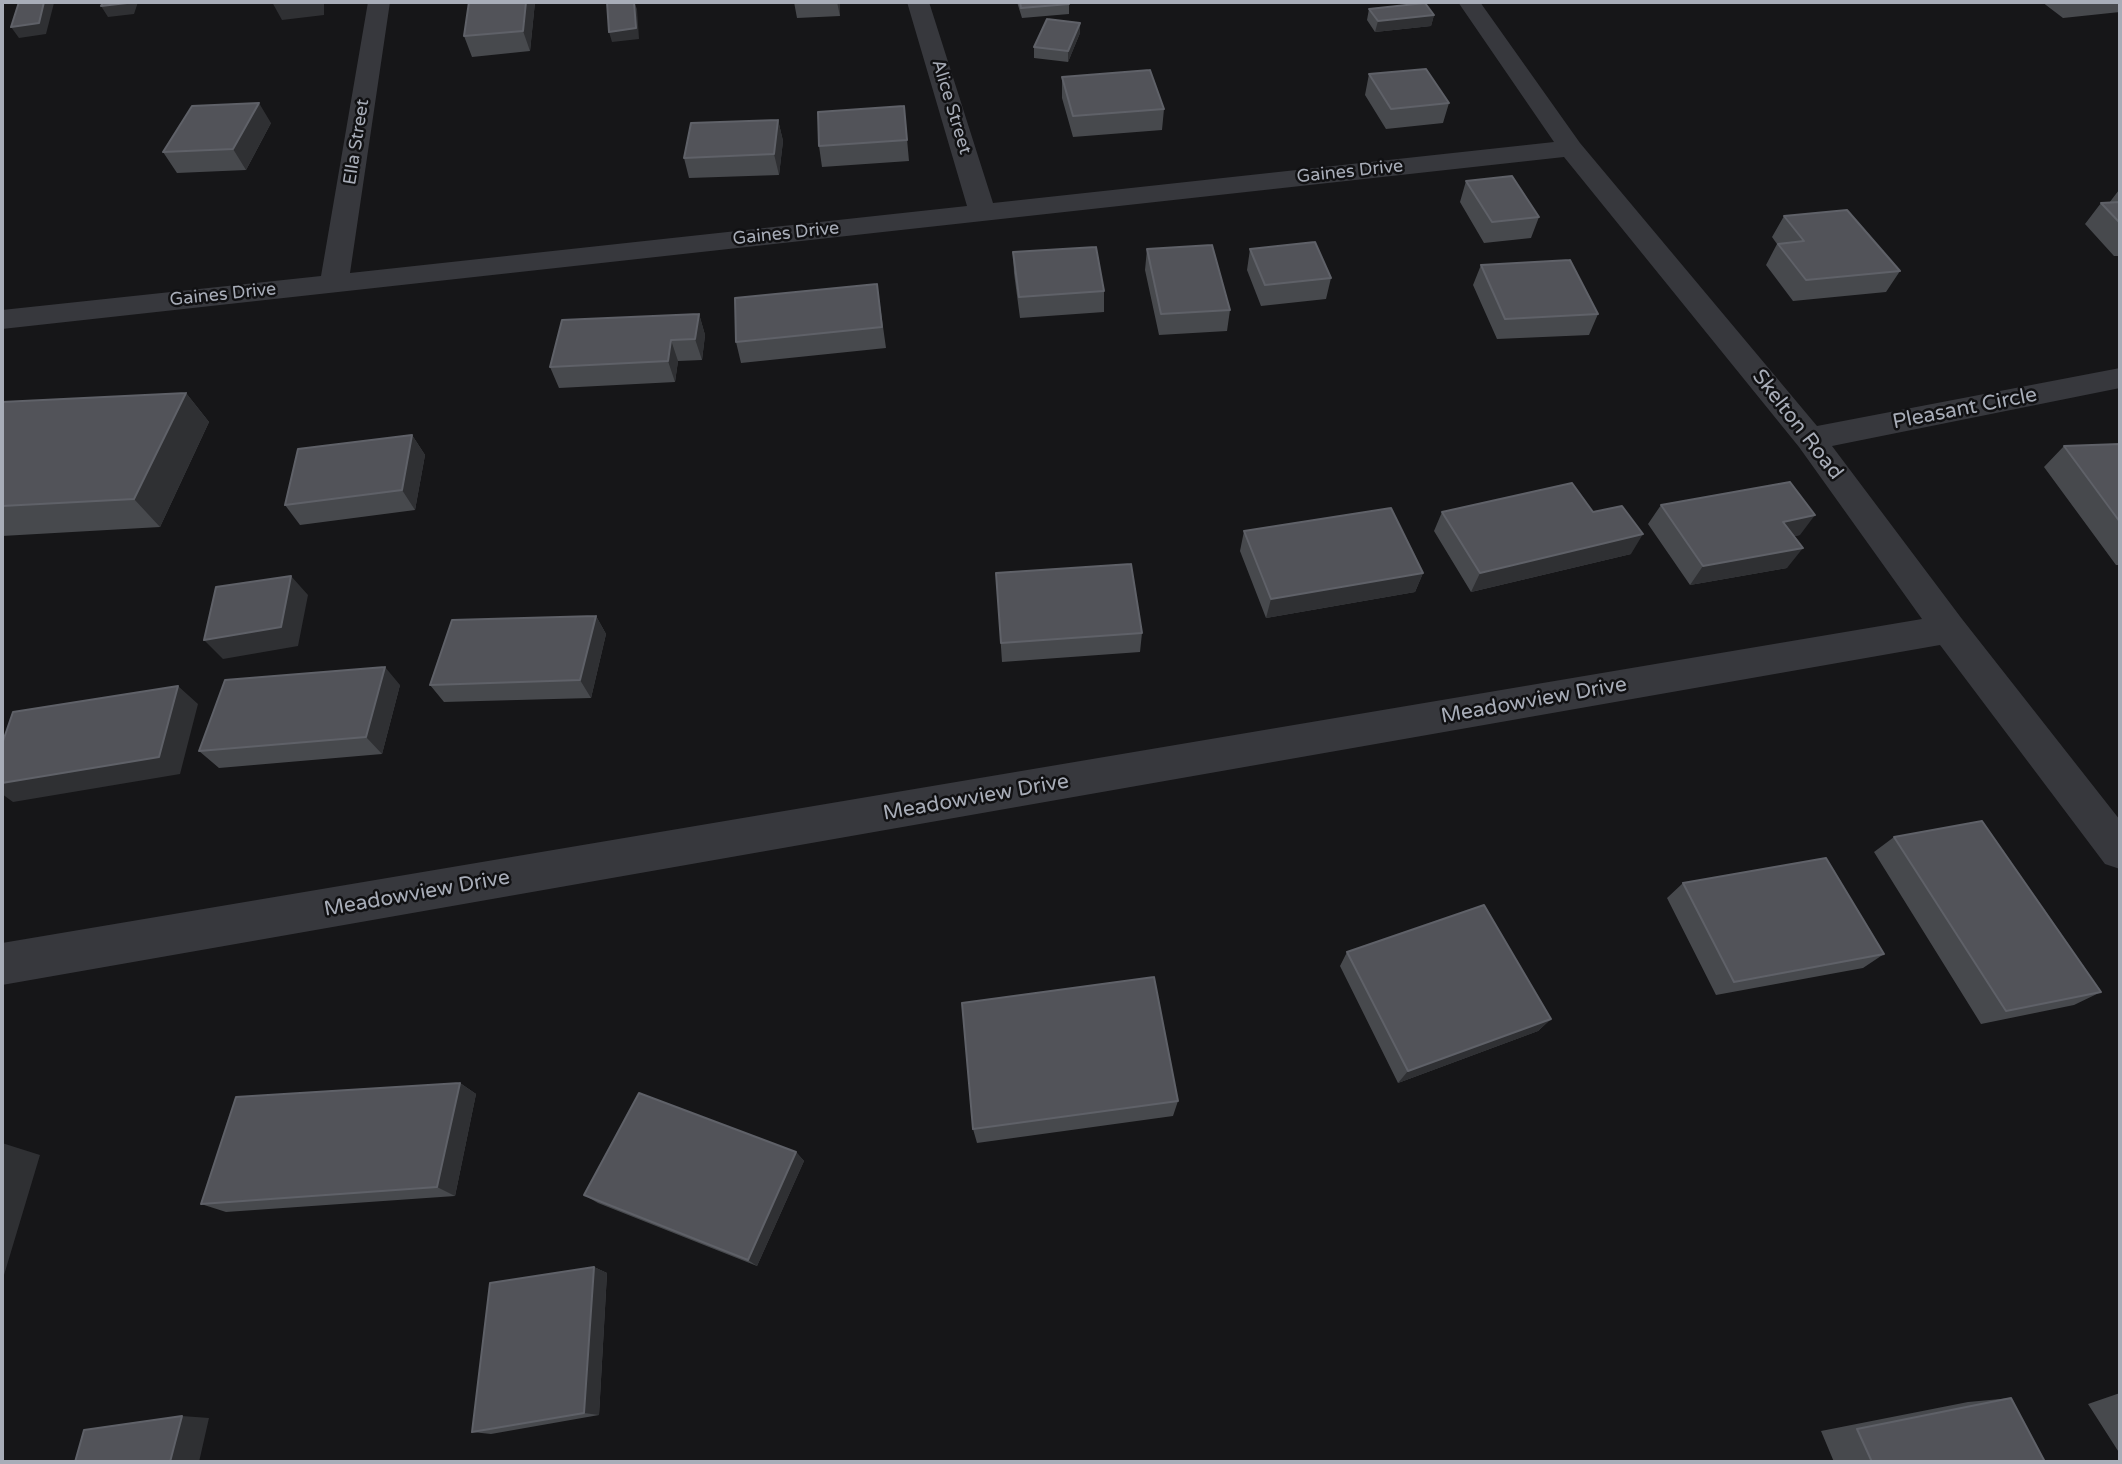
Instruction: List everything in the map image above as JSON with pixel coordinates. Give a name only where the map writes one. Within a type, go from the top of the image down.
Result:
[{"type":"street","name":"Ella Street","points":[[334,283],[379,2]]},
{"type":"street","name":"Alice Street","points":[[918,2],[984,213]]},
{"type":"street","name":"Skelton Road","points":[[1469,2],[1571,148],[1810,439],[1949,629],[2120,851]]},
{"type":"street","name":"Gaines Drive","points":[[2,320],[1571,148]]},
{"type":"street","name":"Pleasant Circle","points":[[1810,439],[2120,378]]},
{"type":"street","name":"Meadowview Drive","points":[[2,964],[1949,629]]},
{"type":"building","points":[[19,2],[44,2],[39,23],[11,27]]},
{"type":"building","points":[[103,2],[128,2],[101,6]]},
{"type":"building","points":[[469,2],[526,2],[523,31],[464,36]]},
{"type":"building","points":[[607,2],[634,2],[636,28],[609,32]]},
{"type":"building","points":[[1020,2],[1069,2],[1069,4],[1021,8]]},
{"type":"building","points":[[1425,3],[1434,15],[1378,21],[1369,9]]},
{"type":"building","points":[[1047,19],[1080,23],[1068,51],[1034,47]]},
{"type":"building","points":[[1426,69],[1449,103],[1391,109],[1369,74]]},
{"type":"building","points":[[1150,70],[1164,109],[1073,116],[1062,77]]},
{"type":"building","points":[[259,103],[233,149],[163,152],[192,106]]},
{"type":"building","points":[[904,106],[907,140],[819,146],[818,112]]},
{"type":"building","points":[[778,120],[774,154],[684,158],[691,123]]},
{"type":"building","points":[[1512,176],[1539,217],[1492,222],[1466,181]]},
{"type":"building","points":[[2120,202],[2120,223],[2101,203]]},
{"type":"building","points":[[1847,210],[1900,271],[1806,280],[1778,244],[1804,241],[1784,216]]},
{"type":"building","points":[[1315,242],[1331,278],[1265,285],[1250,249]]},
{"type":"building","points":[[1212,245],[1230,310],[1161,314],[1147,249]]},
{"type":"building","points":[[1096,247],[1104,291],[1019,297],[1013,252]]},
{"type":"building","points":[[1570,260],[1598,314],[1505,319],[1481,265]]},
{"type":"building","points":[[877,284],[882,327],[736,342],[735,298]]},
{"type":"building","points":[[699,314],[695,339],[671,340],[668,361],[550,367],[562,320]]},
{"type":"building","points":[[186,393],[134,499],[2,506],[2,402]]},
{"type":"building","points":[[412,435],[402,490],[285,505],[298,449]]},
{"type":"building","points":[[2120,444],[2120,522],[2064,446]]},
{"type":"building","points":[[1790,482],[1815,515],[1783,522],[1803,548],[1703,566],[1661,505]]},
{"type":"building","points":[[1572,483],[1593,512],[1622,506],[1643,534],[1480,573],[1442,512]]},
{"type":"building","points":[[1391,508],[1423,573],[1271,599],[1244,531]]},
{"type":"building","points":[[1131,564],[1142,633],[1001,643],[996,573]]},
{"type":"building","points":[[291,576],[281,627],[204,640],[216,587]]},
{"type":"building","points":[[596,616],[580,680],[430,685],[452,620]]},
{"type":"building","points":[[385,667],[366,737],[199,751],[225,680]]},
{"type":"building","points":[[178,686],[159,757],[2,783],[2,744],[13,712]]},
{"type":"building","points":[[1982,821],[2101,992],[2006,1011],[1894,837]]},
{"type":"building","points":[[1826,858],[1884,954],[1734,982],[1683,883]]},
{"type":"building","points":[[1484,905],[1551,1019],[1408,1071],[1347,952]]},
{"type":"building","points":[[1154,977],[1178,1101],[973,1129],[962,1003]]},
{"type":"building","points":[[460,1083],[437,1187],[201,1204],[236,1097]]},
{"type":"building","points":[[639,1093],[796,1152],[748,1260],[584,1195]]},
{"type":"building","points":[[594,1267],[584,1413],[472,1432],[490,1283]]},
{"type":"building","points":[[2011,1398],[2045,1462],[1872,1462],[1857,1429]]},
{"type":"building","points":[[182,1416],[170,1462],[75,1462],[84,1430]]}]
